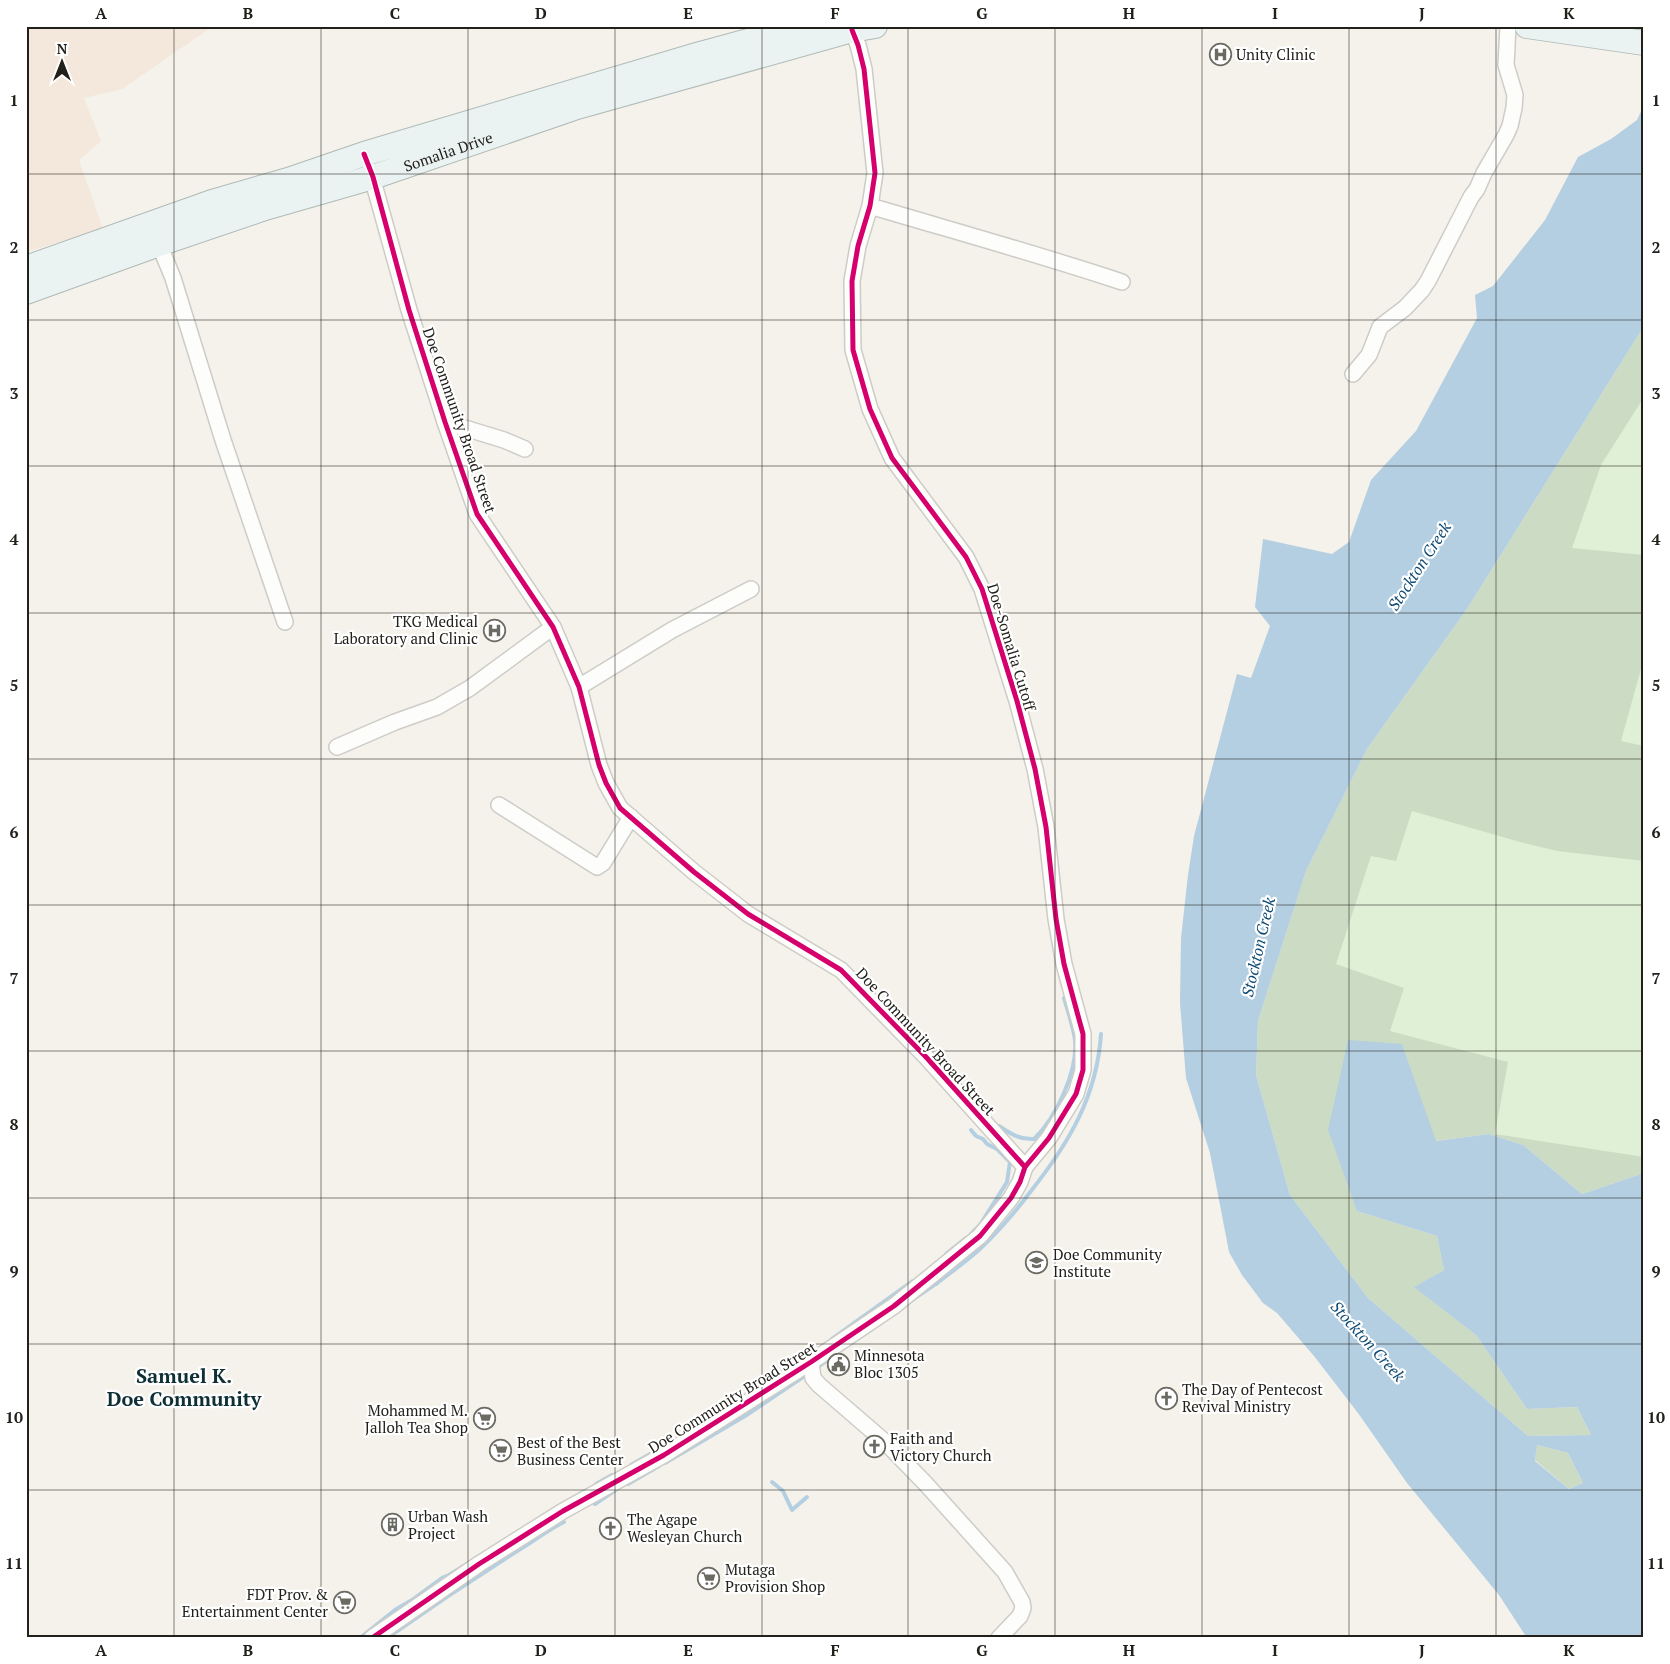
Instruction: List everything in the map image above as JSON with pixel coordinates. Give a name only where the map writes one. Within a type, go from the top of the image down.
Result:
[{"type":"main road","name":"Somalia Drive","points":[[26,268],[212,202],[288,180],[364,154],[700,54],[803,26]]},
{"type":"main road","points":[[1527,26],[1644,43]]},
{"type":"main road","name":"Somalia Drive","points":[[26,292],[265,208],[373,177],[577,107],[863,28]]},
{"type":"street","points":[[1353,374],[1369,355],[1380,327],[1405,308],[1428,282],[1510,126],[1515,95],[1506,65],[1508,26]]},
{"type":"street","name":"Doe-Somalia Cutoff","points":[[863,28],[858,45],[864,69],[875,173],[870,206],[858,246],[852,281],[854,350],[870,409],[892,458],[966,557],[982,589],[1017,701],[1035,769],[1046,827],[1056,919],[1064,964],[1083,1034],[1083,1070],[1076,1094],[1049,1138],[1025,1167]]},
{"type":"street","name":"Doe Community Broad Street","points":[[364,154],[373,177],[409,310],[477,514],[553,627],[579,687],[599,765],[606,783],[620,808],[694,872],[748,914],[841,970],[926,1056],[1025,1167],[1020,1182],[1011,1198],[980,1236],[894,1306],[812,1362],[664,1456],[563,1511],[479,1564],[372,1638]]},
{"type":"street","points":[[870,206],[1043,256],[1122,282]]},
{"type":"street","points":[[159,244],[173,278],[222,440],[285,622]]},
{"type":"street","points":[[445,422],[525,448]]},
{"type":"street","points":[[579,687],[672,630],[751,589]]},
{"type":"street","points":[[338,747],[395,722],[437,707],[470,688],[553,627]]},
{"type":"street","points":[[499,805],[597,867],[603,863],[631,818]]},
{"type":"street","points":[[812,1362],[813,1378],[819,1385],[884,1441],[925,1483],[1005,1572],[1022,1602],[1023,1608],[1020,1616],[1000,1638]]},
{"type":"shaded area","points":[[26,26],[213,26],[122,89],[84,98],[101,141],[79,160],[103,229],[26,252]]},
{"type":"green space","points":[[1644,326],[1644,1173],[1489,1134],[1258,1021]]},
{"type":"green space","points":[[1644,326],[1644,397],[1601,465],[1572,548],[1644,555],[1644,658],[1621,741],[1644,746],[1644,861],[1557,851],[1412,811],[1396,861],[1371,856],[1336,964],[1404,988],[1390,1031],[1508,1062],[1495,1134],[1644,1157],[1644,1173],[1582,1194],[1523,1145],[1489,1134],[1435,1141],[1402,1044],[1357,1211],[1437,1236],[1444,1270],[1415,1287],[1476,1335],[1527,1409],[1577,1407],[1591,1435],[1528,1436],[1368,1298],[1290,1195],[1256,1075],[1258,1021],[1306,871],[1367,749],[1467,609]]},
{"type":"green space","points":[[1537,1445],[1568,1453],[1583,1483],[1569,1489],[1535,1460]]},
{"type":"water","name":"Stockton Creek","points":[[1644,105],[1644,326],[1467,609],[1367,749],[1306,871],[1258,1021],[1256,1075],[1290,1195],[1368,1298],[1528,1436],[1591,1435],[1577,1407],[1527,1409],[1476,1335],[1414,1287],[1444,1270],[1437,1236],[1357,1211],[1328,1130],[1348,1040],[1402,1044],[1436,1141],[1489,1134],[1523,1145],[1582,1194],[1644,1173],[1644,1638],[1527,1638],[1499,1595],[1407,1483],[1358,1413],[1314,1356],[1277,1313],[1263,1303],[1242,1275],[1229,1252],[1210,1153],[1186,1078],[1180,1003],[1181,938],[1194,836],[1237,674],[1251,678],[1270,626],[1255,607],[1263,539],[1332,554],[1349,542],[1371,480],[1416,431],[1477,318],[1475,295],[1493,286],[1545,220],[1578,157],[1611,139],[1637,120]],"holes":[[[1537,1445],[1568,1453],[1583,1483],[1569,1489],[1535,1461]]]},
{"type":"waterway","points":[[999,1126],[1020,1137],[1034,1139],[1057,1107],[1069,1079],[1075,1052],[1072,1024],[1064,998]]},
{"type":"waterway","points":[[936,1284],[976,1253],[1007,1221],[1045,1173],[1069,1137],[1079,1118],[1094,1078],[1101,1034]]},
{"type":"waterway","points":[[971,1130],[976,1136],[997,1149],[1010,1162],[1007,1182],[980,1225],[971,1234]]},
{"type":"waterway","points":[[946,1254],[966,1238]]},
{"type":"waterway","points":[[832,1339],[913,1281]]},
{"type":"waterway","points":[[912,1300],[937,1283]]},
{"type":"waterway","points":[[816,1368],[829,1359]]},
{"type":"waterway","points":[[665,1463],[745,1416],[809,1373]]},
{"type":"waterway","points":[[631,1465],[664,1446]]},
{"type":"waterway","points":[[628,1484],[659,1466]]},
{"type":"waterway","points":[[596,1484],[612,1475]]},
{"type":"waterway","points":[[772,1482],[783,1491],[792,1510],[807,1497]]},
{"type":"waterway","points":[[595,1504],[617,1489]]},
{"type":"waterway","points":[[387,1638],[471,1581],[564,1522]]},
{"type":"waterway","points":[[360,1638],[395,1610],[442,1578],[467,1564]]},
{"type":"cycle path","points":[[852,30],[864,69],[875,173],[870,206],[858,246],[852,281],[853,350],[870,409],[892,458],[966,557],[982,589],[1017,701],[1035,769],[1046,827],[1056,919],[1064,964],[1083,1034],[1083,1070],[1076,1094],[1049,1138],[1025,1167]]},
{"type":"cycle path","points":[[364,154],[373,177],[409,310],[477,514],[553,627],[579,687],[599,765],[606,783],[620,808],[694,872],[748,914],[841,970],[926,1057],[1025,1167],[1020,1182],[1011,1198],[980,1236],[894,1306],[811,1362],[664,1455],[563,1511],[479,1564],[372,1638]]},
{"type":"place","name":"Unity Clinic","points":[[1220,54]]},
{"type":"place","name":"TKG Medical Laboratory and Clinic","points":[[494,630]]},
{"type":"place","name":"Doe Community Institute","points":[[1037,1263]]},
{"type":"place","name":"Minnesota Bloc 1305","points":[[838,1364]]},
{"type":"place","name":"The Day of Pentecost Revival Ministry","points":[[1166,1398]]},
{"type":"place","name":"Mohammed M. Jalloh Tea Shop","points":[[484,1419]]},
{"type":"place","name":"Faith and Victory Church","points":[[874,1447]]},
{"type":"place","name":"Best of the Best Business Center","points":[[501,1451]]},
{"type":"place","name":"Urban Wash Project","points":[[392,1525]]},
{"type":"place","name":"The Agape Wesleyan Church","points":[[611,1528]]},
{"type":"place","name":"Mutaga Provision Shop","points":[[709,1578]]},
{"type":"place","name":"FDT Prov. & Entertainment Center","points":[[344,1603]]},
{"type":"district","name":"Samuel K. Doe Community","points":[[184,1386]]}]
